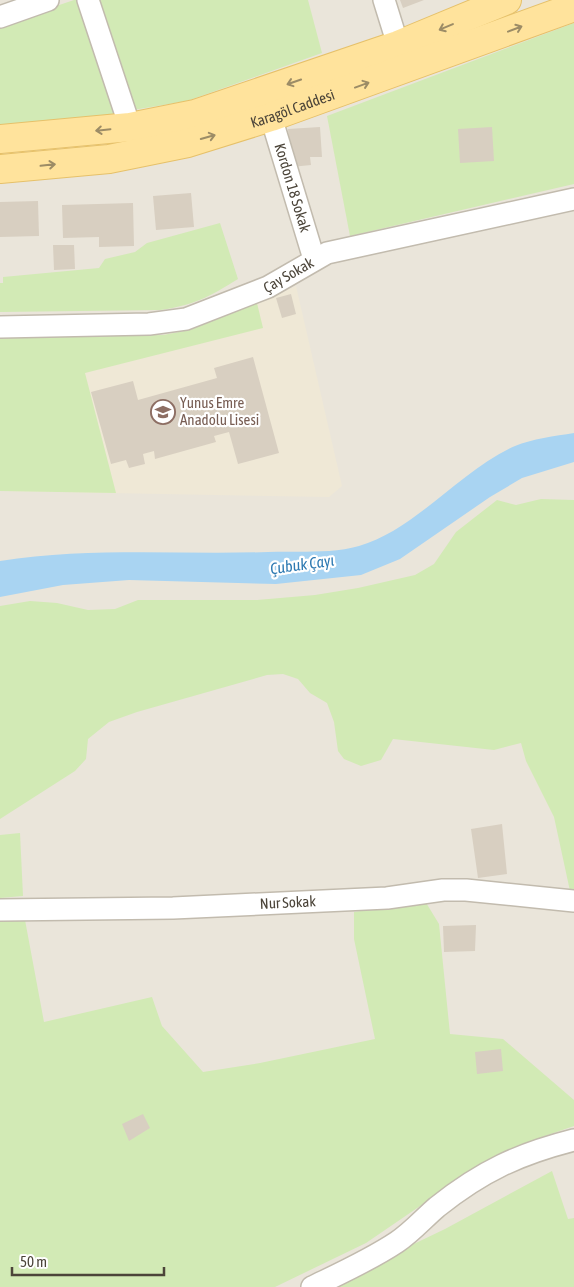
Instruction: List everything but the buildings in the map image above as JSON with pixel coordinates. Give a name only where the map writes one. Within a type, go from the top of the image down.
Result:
[{"type":"main road","points":[[0,139],[130,127],[174,119],[230,104],[398,45],[507,0]]},
{"type":"main road","name":"Karagöl Caddesi","points":[[0,170],[109,159],[142,154],[188,143],[271,117],[574,6]]},
{"type":"street","points":[[0,17],[48,0]]},
{"type":"street","points":[[88,0],[130,127]]},
{"type":"street","points":[[384,0],[398,45]]},
{"type":"street","name":"Kordon 18 Sokak","points":[[271,117],[314,259]]},
{"type":"street","name":"Çay Sokak","points":[[0,327],[149,324],[186,319],[268,286],[314,259],[346,247],[574,199]]},
{"type":"street","name":"Nur Sokak","points":[[0,910],[183,908],[387,898],[450,890],[574,901]]},
{"type":"street","points":[[312,1287],[363,1262],[398,1241],[438,1206],[488,1172],[523,1154],[574,1140]]},
{"type":"shaded area","points":[[0,0],[574,0],[574,1287],[0,1287]]},
{"type":"shaded area","name":"Yunus Emre Anadolu Lisesi","points":[[296,286],[342,486],[329,497],[0,491],[0,337],[163,335],[190,330]]},
{"type":"green space","points":[[78,0],[119,119],[0,127],[0,25]]},
{"type":"green space","points":[[94,0],[308,0],[322,53],[187,101],[133,110]]},
{"type":"green space","points":[[574,23],[574,184],[350,236],[327,116]]},
{"type":"green space","points":[[220,223],[238,279],[201,299],[182,306],[160,310],[0,312],[0,283],[3,283],[3,277],[99,268],[105,259],[135,252],[147,243]]},
{"type":"green space","points":[[257,303],[263,328],[85,373],[116,493],[0,491],[0,337],[163,335],[190,330]]},
{"type":"green space","points":[[541,499],[574,500],[574,891],[570,891],[554,817],[526,761],[521,743],[494,750],[393,739],[381,760],[361,766],[344,759],[338,751],[334,722],[327,703],[310,693],[298,679],[283,674],[267,675],[137,712],[109,722],[88,739],[86,759],[75,771],[0,819],[0,606],[30,601],[57,603],[88,610],[115,609],[138,600],[257,600],[315,595],[358,588],[415,575],[434,564],[456,532],[497,500],[516,505]]},
{"type":"green space","points":[[20,833],[23,896],[0,898],[0,835]]},
{"type":"green space","points":[[425,901],[439,924],[450,1034],[503,1039],[574,1100],[574,1126],[539,1138],[483,1163],[366,1243],[275,1287],[0,1287],[0,921],[25,920],[44,1022],[152,997],[162,1026],[203,1072],[260,1063],[375,1039],[354,939],[354,912]]},
{"type":"green space","points":[[552,1171],[568,1219],[574,1218],[574,1287],[324,1287],[445,1229]]},
{"type":"water","name":"Çubuk Çayı","points":[[574,433],[574,462],[522,478],[490,497],[400,559],[361,575],[276,584],[129,580],[63,585],[0,597],[0,561],[67,554],[314,552],[348,549],[359,546],[380,538],[399,527],[476,470],[515,446]]},
{"type":"place","name":"Yunus Emre Anadolu Lisesi","points":[[163,412]]}]
